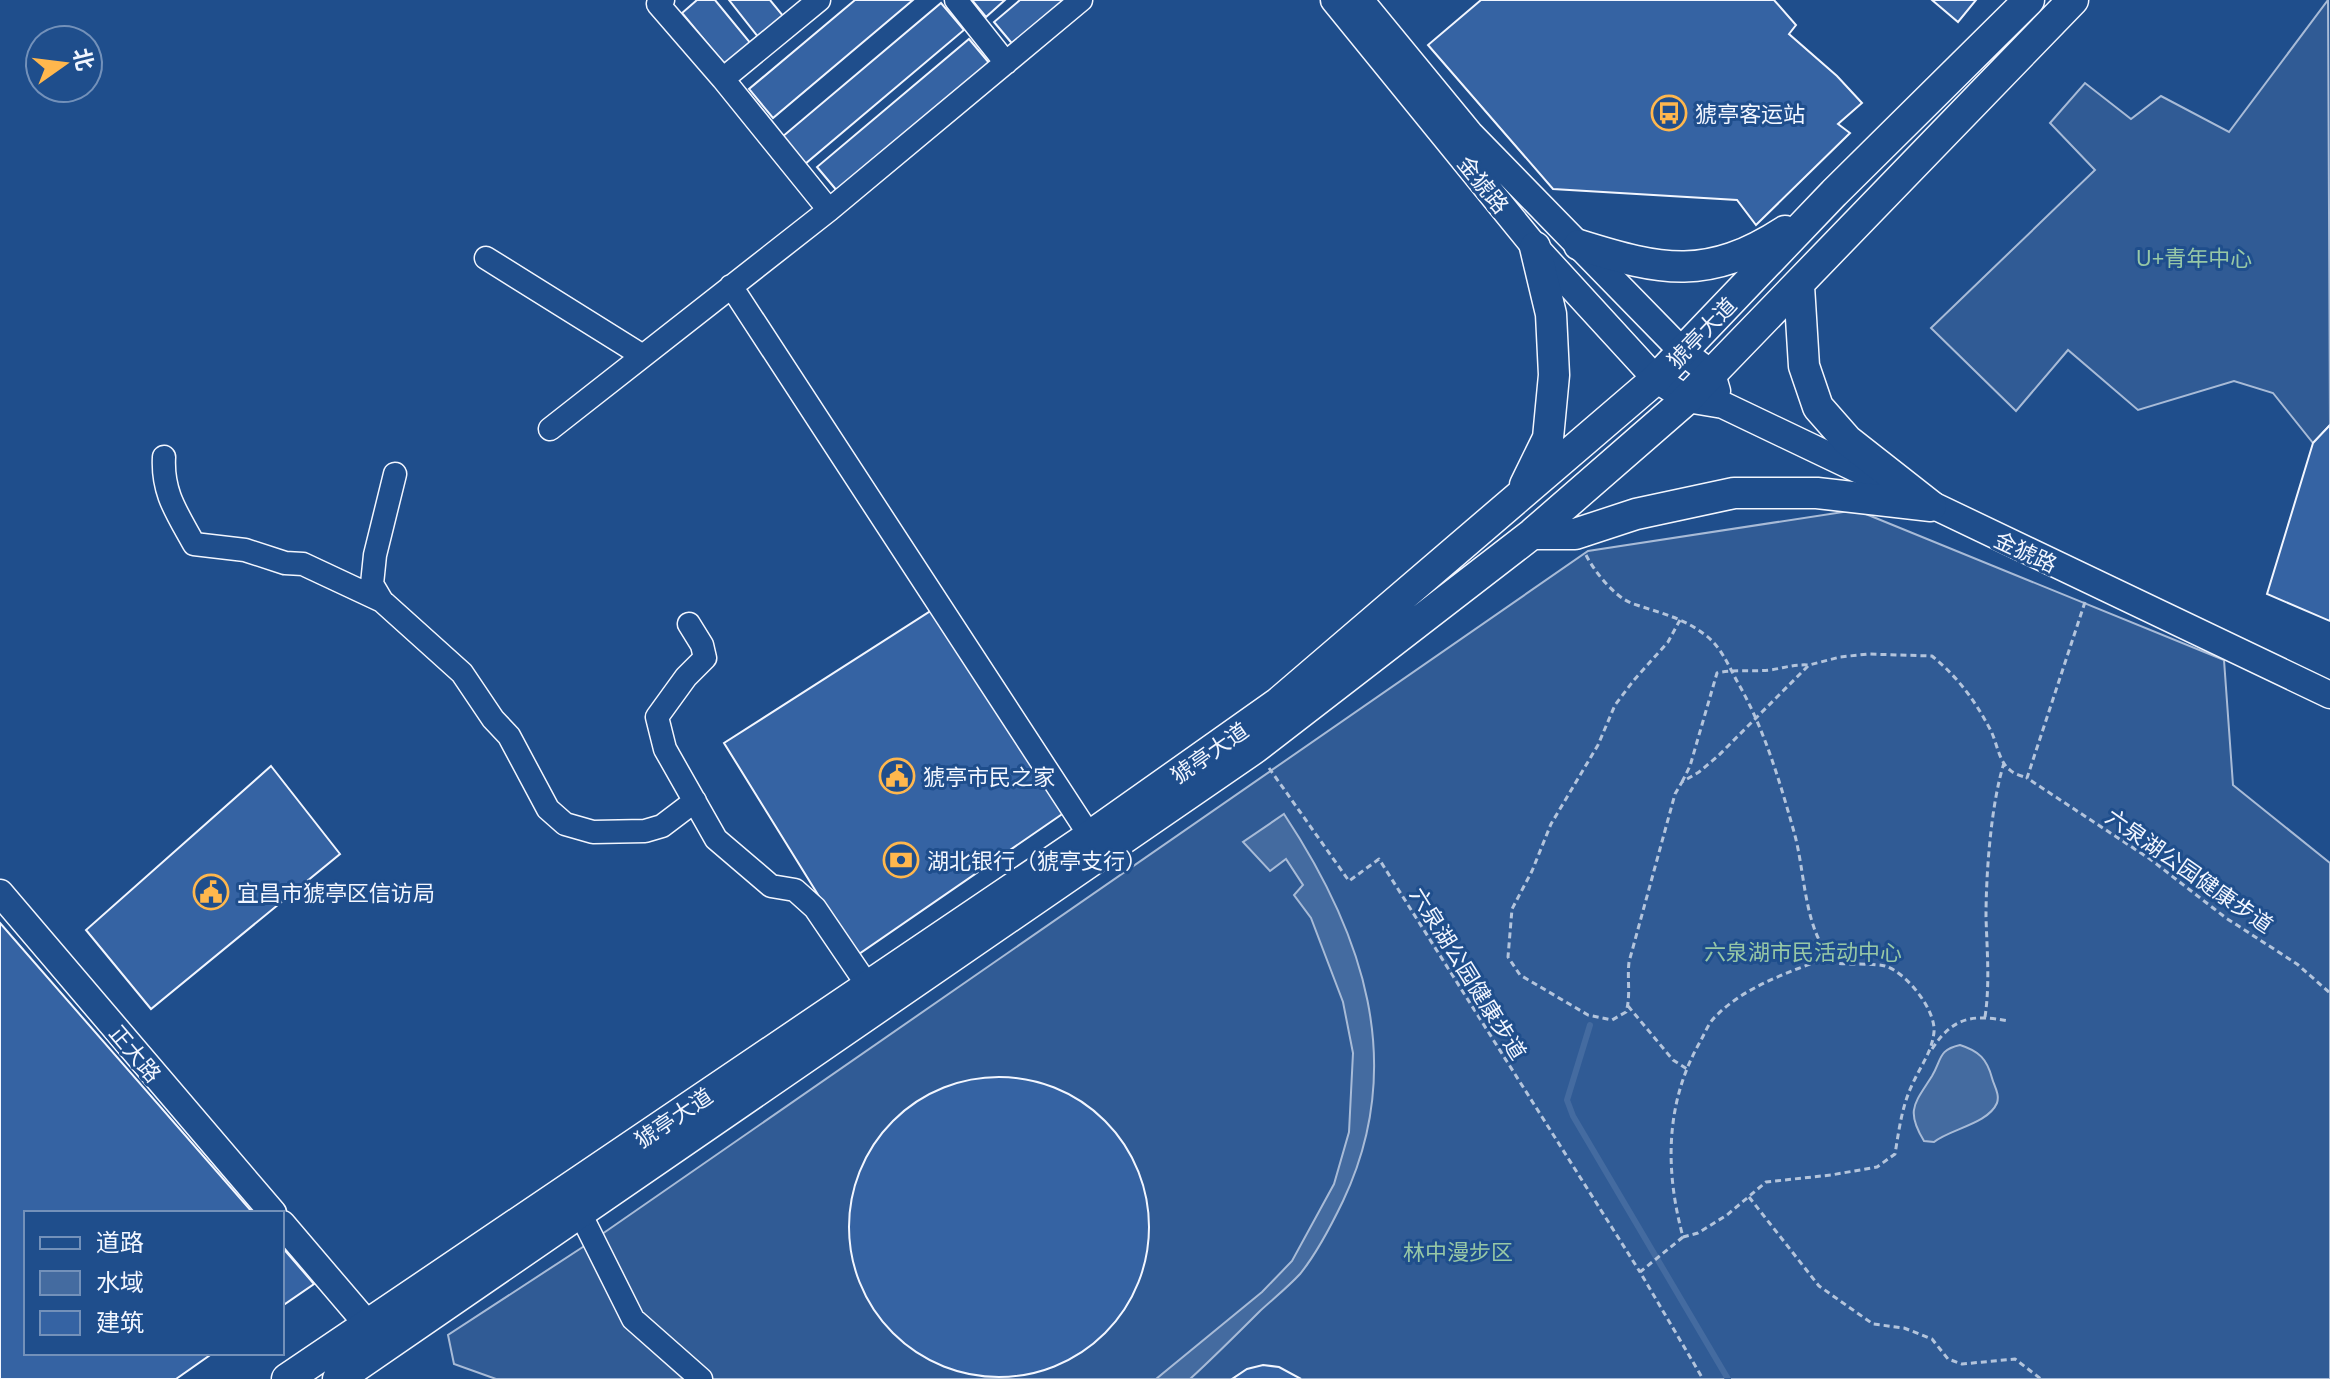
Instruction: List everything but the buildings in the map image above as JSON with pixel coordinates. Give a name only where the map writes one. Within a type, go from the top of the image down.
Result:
[{"type":"highway","name":"猇亭大道","points":[[338,1379],[377,1335],[868,986],[1090,836],[1278,703],[1656,379],[1834,193],[2029,0]]},
{"type":"highway","name":"猇亭大道","points":[[287,1379],[377,1335],[580,1213],[1255,748],[1532,534],[1687,399],[2073,0]]},
{"type":"highway","points":[[1579,245],[1636,263],[1668,268],[1698,266],[1727,260],[1762,246],[1797,224],[1834,193]]},
{"type":"highway","points":[[1519,499],[1548,438],[1554,375],[1551,314],[1535,247]]},
{"type":"highway","points":[[1799,286],[1804,366],[1818,407],[1847,440],[1931,506]]},
{"type":"highway","points":[[1532,534],[1575,534],[1636,514],[1734,493],[1817,493],[1931,506]]},
{"type":"main road","name":"金猇路","points":[[1334,0],[1535,247],[1656,379],[1687,399],[1723,405],[2330,695]]},
{"type":"main road","name":"金猇路","points":[[1360,0],[1470,134],[1683,352],[1712,374]]},
{"type":"main road","points":[[1712,374],[1723,405]]},
{"type":"main road","name":"正大路","points":[[0,893],[271,1211]]},
{"type":"main road","points":[[284,1226],[377,1335]]},
{"type":"street","points":[[663,0],[658,4],[829,210]]},
{"type":"street","points":[[723,79],[819,0]]},
{"type":"street","points":[[956,0],[1006,63]]},
{"type":"street","points":[[550,429],[829,210],[1081,0]]},
{"type":"street","points":[[486,258],[643,356]]},
{"type":"street","points":[[731,286],[1090,836]]},
{"type":"street","points":[[164,457],[163,479],[168,495],[194,544],[245,550],[285,563],[303,564],[382,601],[462,673],[493,719],[509,736],[548,809],[565,824],[593,832],[645,831],[662,826],[695,801]]},
{"type":"street","points":[[382,601],[372,584],[375,555],[395,474]]},
{"type":"street","points":[[689,624],[702,645],[705,658],[686,677],[657,717],[665,749],[716,839],[771,886],[795,890],[815,908],[868,986]]},
{"type":"street","points":[[580,1213],[633,1319],[701,1379]]},
{"type":"path","points":[[1575,534],[1590,563],[1628,602],[1680,620],[1705,634],[1721,649],[1755,720],[1794,832],[1823,950],[1835,963],[1885,966],[1906,978],[1923,999],[1935,1028],[1930,1052]]},
{"type":"path","points":[[2027,778],[2087,595]]},
{"type":"path","name":"六泉湖公园健康步道","points":[[1628,1006],[1626,1012],[1612,1020],[1588,1015],[1520,975],[1508,957],[1512,909],[1551,824],[1598,745],[1615,705],[1668,642],[1680,620]]},
{"type":"path","points":[[1687,1069],[1665,1052],[1628,1006],[1629,962],[1675,794],[1690,766],[1717,673],[1731,670],[1771,670],[1792,664],[1809,665],[1868,654],[1932,656],[1963,685],[1999,746],[2004,763],[1996,787],[1986,912],[1988,997],[1985,1017]]},
{"type":"path","points":[[1682,782],[1699,772],[1809,665]]},
{"type":"path","name":"六泉湖公园健康步道","points":[[1255,748],[1349,881],[1379,859],[1640,1272],[1703,1379]]},
{"type":"path","name":"六泉湖公园健康步道","points":[[2004,763],[2010,771],[2027,778],[2150,859],[2226,918],[2297,964],[2330,993]]},
{"type":"path","points":[[1683,1237],[1675,1208],[1670,1166],[1672,1121],[1687,1069],[1715,1017],[1746,993],[1829,957]]},
{"type":"path","points":[[1640,1272],[1683,1237],[1698,1233],[1766,1182],[1877,1167],[1895,1154],[1900,1123],[1912,1084],[1930,1052],[1950,1027],[1967,1018],[2009,1021]]},
{"type":"path","points":[[1749,1197],[1819,1286],[1873,1324],[1904,1328],[1932,1339],[1948,1359],[1962,1364],[2015,1359],[2041,1379]]},
{"type":"shaded area","name":"U+青年中心","points":[[2328,0],[2330,425],[2313,443],[2273,393],[2234,381],[2138,410],[2068,350],[2016,411],[1931,328],[2095,170],[2050,123],[2085,83],[2131,119],[2161,96],[2229,132]]},
{"type":"shaded area","name":"六泉湖市民活动中心","points":[[1856,510],[2224,660],[2233,785],[2330,863],[2330,1379],[496,1379],[454,1364],[448,1335],[592,1241],[1588,551]]},
{"type":"water","points":[[1284,814],[1336,905],[1355,953],[1368,1001],[1374,1050],[1372,1099],[1362,1150],[1334,1220],[1300,1274],[1190,1379],[1156,1379],[1262,1292],[1292,1261],[1334,1184],[1349,1132],[1353,1053],[1343,1002],[1311,918],[1294,895],[1303,885],[1286,859],[1270,871],[1243,842]]},
{"type":"water","points":[[1960,1045],[1977,1053],[1985,1061],[1998,1096],[1997,1103],[1977,1121],[1934,1142],[1924,1141],[1915,1122],[1914,1107],[1944,1053]]},
{"type":"waterway","points":[[1590,1025],[1567,1100],[1573,1116],[1728,1379]]},
{"type":"place","name":"猇亭客运站","points":[[1669,113]]},
{"type":"place","name":"猇亭市民之家","points":[[897,776]]},
{"type":"place","name":"湖北银行（猇亭支行）","points":[[901,860]]},
{"type":"place","name":"宜昌市猇亭区信访局","points":[[211,892]]},
{"type":"park label","name":"林中漫步区","points":[[1458,1251]]}]
